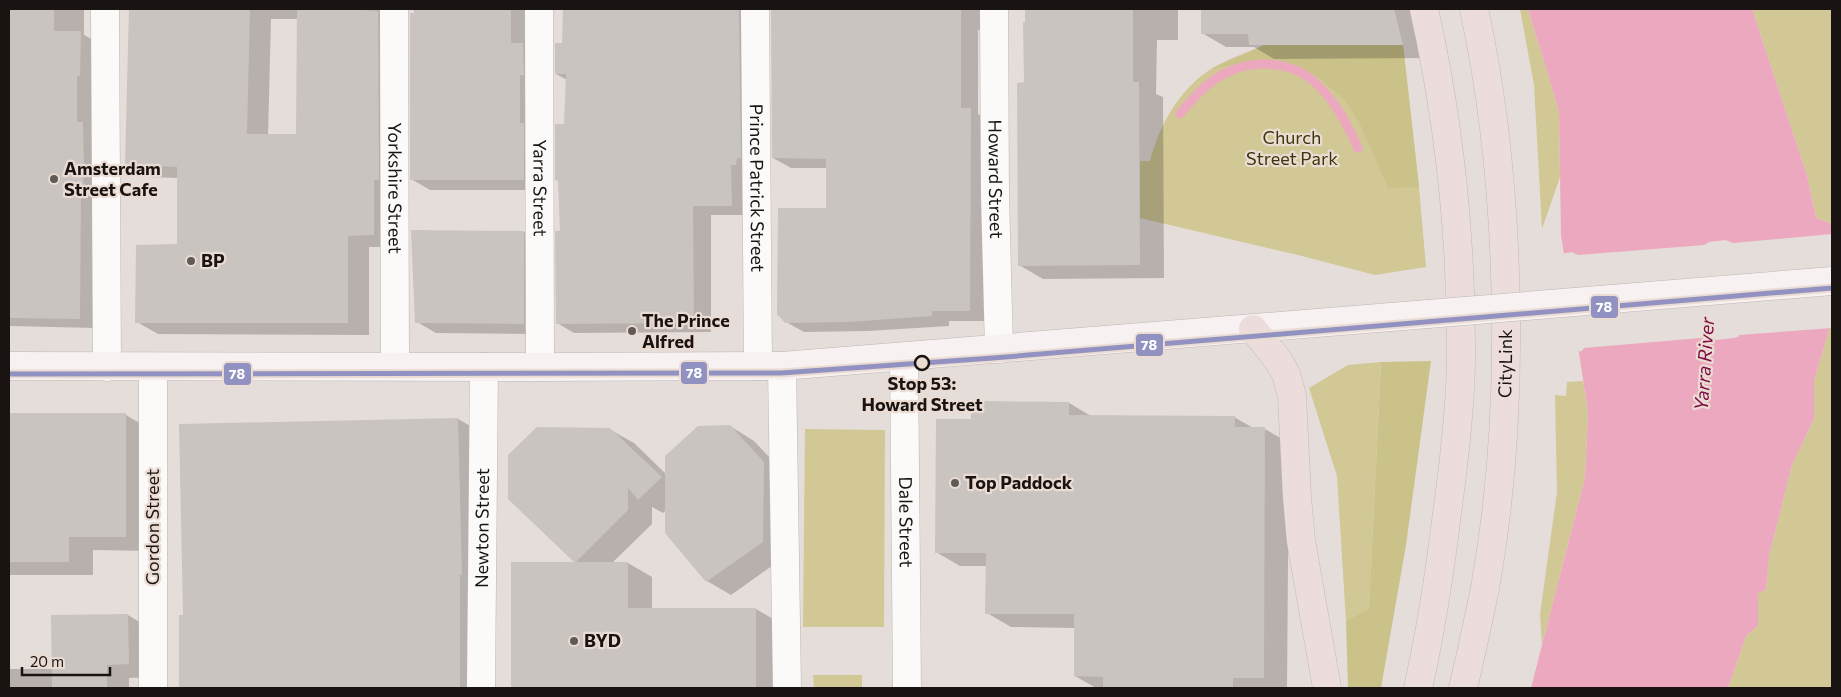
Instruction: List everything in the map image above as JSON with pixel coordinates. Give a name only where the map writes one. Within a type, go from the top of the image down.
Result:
[{"type":"highway","points":[[1418,688],[1427,650],[1442,554],[1458,429],[1461,363],[1460,284],[1456,212],[1439,76],[1424,9]]},
{"type":"highway","name":"CityLink","points":[[1463,688],[1485,588],[1502,457],[1506,397],[1506,249],[1500,174],[1492,105],[1474,9]]},
{"type":"highway","points":[[1253,329],[1278,360],[1286,374],[1292,396],[1300,533],[1327,688]]},
{"type":"main road","points":[[9,366],[540,368],[770,366],[1000,350],[1832,281]]},
{"type":"street","points":[[105,9],[107,367]]},
{"type":"street","name":"Yorkshire Street","points":[[394,9],[395,366]]},
{"type":"street","name":"Yarra Street","points":[[539,9],[540,368]]},
{"type":"street","name":"Prince Patrick Street","points":[[755,9],[770,366]]},
{"type":"street","name":"Howard Street","points":[[994,9],[995,195],[1000,350]]},
{"type":"street","name":"Dale Street","points":[[904,356],[907,688]]},
{"type":"street","points":[[770,366],[788,688]]},
{"type":"street","name":"Gordon Street","points":[[153,367],[153,688]]},
{"type":"street","name":"Newton Street","points":[[481,688],[484,367]]},
{"type":"green space","points":[[1520,9],[1528,9],[1559,111],[1560,177],[1542,229],[1534,85]]},
{"type":"green space","points":[[1752,9],[1832,9],[1832,224],[1816,218],[1807,175]]},
{"type":"green space","name":"Church Street Park","points":[[1264,45],[1403,45],[1426,267],[1375,275],[1140,218],[1140,161],[1150,161],[1159,135],[1172,109],[1189,87],[1211,69]]},
{"type":"green space","points":[[1832,320],[1832,688],[1728,688],[1746,636],[1758,626],[1758,592],[1766,590],[1769,556],[1792,465],[1814,419],[1814,381]]},
{"type":"green space","points":[[1381,362],[1369,610],[1346,621],[1337,476],[1309,388],[1348,365]]},
{"type":"green space","points":[[1583,381],[1588,412],[1585,478],[1542,645],[1540,614],[1557,492],[1555,395],[1566,396],[1567,382]]},
{"type":"green space","points":[[805,429],[885,430],[884,627],[803,627]]},
{"type":"green space","points":[[813,675],[862,675],[862,688],[814,688]]},
{"type":"shaded area","points":[[1264,45],[1403,45],[1419,187],[1388,188],[1360,124],[1344,99],[1312,73],[1286,62],[1261,59],[1211,69]]},
{"type":"shaded area","points":[[1431,361],[1406,545],[1381,688],[1348,688],[1346,621],[1369,609],[1381,362]]},
{"type":"water","name":"Yarra River","points":[[1528,9],[1752,9],[1807,175],[1816,218],[1832,224],[1832,320],[1814,381],[1814,419],[1792,465],[1769,556],[1766,590],[1758,593],[1758,626],[1746,636],[1728,688],[1531,688],[1585,478],[1588,412],[1561,235],[1559,111]]},
{"type":"pier","points":[[1832,234],[1832,328],[1739,335],[1734,338],[1716,340],[1712,337],[1584,348],[1582,351],[1576,352],[1561,254],[1572,252],[1578,255],[1704,245],[1709,242],[1726,240],[1733,243]]},
{"type":"building","points":[[9,9],[54,9],[54,31],[81,31],[80,76],[77,76],[77,122],[83,122],[84,166],[83,191],[81,191],[80,319],[9,318]]},
{"type":"building","points":[[129,9],[250,9],[247,134],[296,134],[297,9],[365,9],[378,11],[379,180],[374,180],[374,235],[348,236],[348,323],[135,323],[136,245],[177,244],[177,167],[125,165]]},
{"type":"building","points":[[413,9],[511,9],[511,43],[523,43],[524,75],[520,75],[520,123],[524,123],[524,180],[410,180],[410,13],[414,13]]},
{"type":"building","points":[[563,9],[739,9],[741,158],[737,158],[736,165],[731,165],[732,206],[693,206],[694,323],[556,324],[555,231],[560,231],[558,180],[555,180],[555,124],[564,124],[566,74],[555,74],[555,43],[562,43]]},
{"type":"building","points":[[771,9],[961,9],[961,108],[971,108],[970,311],[932,311],[932,316],[849,322],[785,323],[777,314],[778,208],[826,208],[826,159],[772,158]]},
{"type":"building","points":[[1025,9],[1133,9],[1133,82],[1139,82],[1140,265],[1018,266],[1017,83],[1024,82],[1023,22],[1025,22]]},
{"type":"building","points":[[1201,9],[1394,9],[1403,45],[1249,45],[1248,34],[1201,34]]},
{"type":"building","points":[[411,230],[524,231],[524,324],[415,323]]},
{"type":"building","points":[[971,401],[1069,402],[1069,415],[1235,416],[1235,427],[1265,427],[1264,678],[1233,678],[1233,688],[1103,688],[1103,677],[1074,676],[1074,614],[985,614],[986,553],[935,553],[936,419],[971,419]]},
{"type":"building","points":[[9,413],[126,413],[126,537],[69,537],[69,562],[9,562]]},
{"type":"building","points":[[458,418],[462,575],[460,575],[460,688],[179,688],[179,615],[183,615],[179,424]]},
{"type":"building","points":[[730,425],[764,462],[763,542],[706,582],[665,533],[665,456],[698,426]]},
{"type":"building","points":[[537,427],[610,428],[662,477],[638,500],[628,488],[628,510],[576,562],[628,562],[628,608],[756,608],[756,688],[511,688],[511,562],[574,562],[508,499],[508,455]]},
{"type":"building","points":[[128,614],[129,664],[107,665],[107,688],[52,688],[51,615]]},
{"type":"waterway","points":[[1180,114],[1200,92],[1221,75],[1247,66],[1261,64],[1277,65],[1299,71],[1320,88],[1336,106],[1358,148]]},
{"type":"transit line","name":"78","points":[[9,374],[781,373],[993,358],[1832,288]]},
{"type":"place","name":"Amsterdam Street Cafe","points":[[54,179]]},
{"type":"place","name":"BP","points":[[191,261]]},
{"type":"place","name":"The Prince Alfred","points":[[632,331]]},
{"type":"place","name":"Stop 53: Howard Street","points":[[922,363]]},
{"type":"place","name":"Top Paddock","points":[[955,483]]},
{"type":"place","name":"BYD","points":[[574,641]]}]
